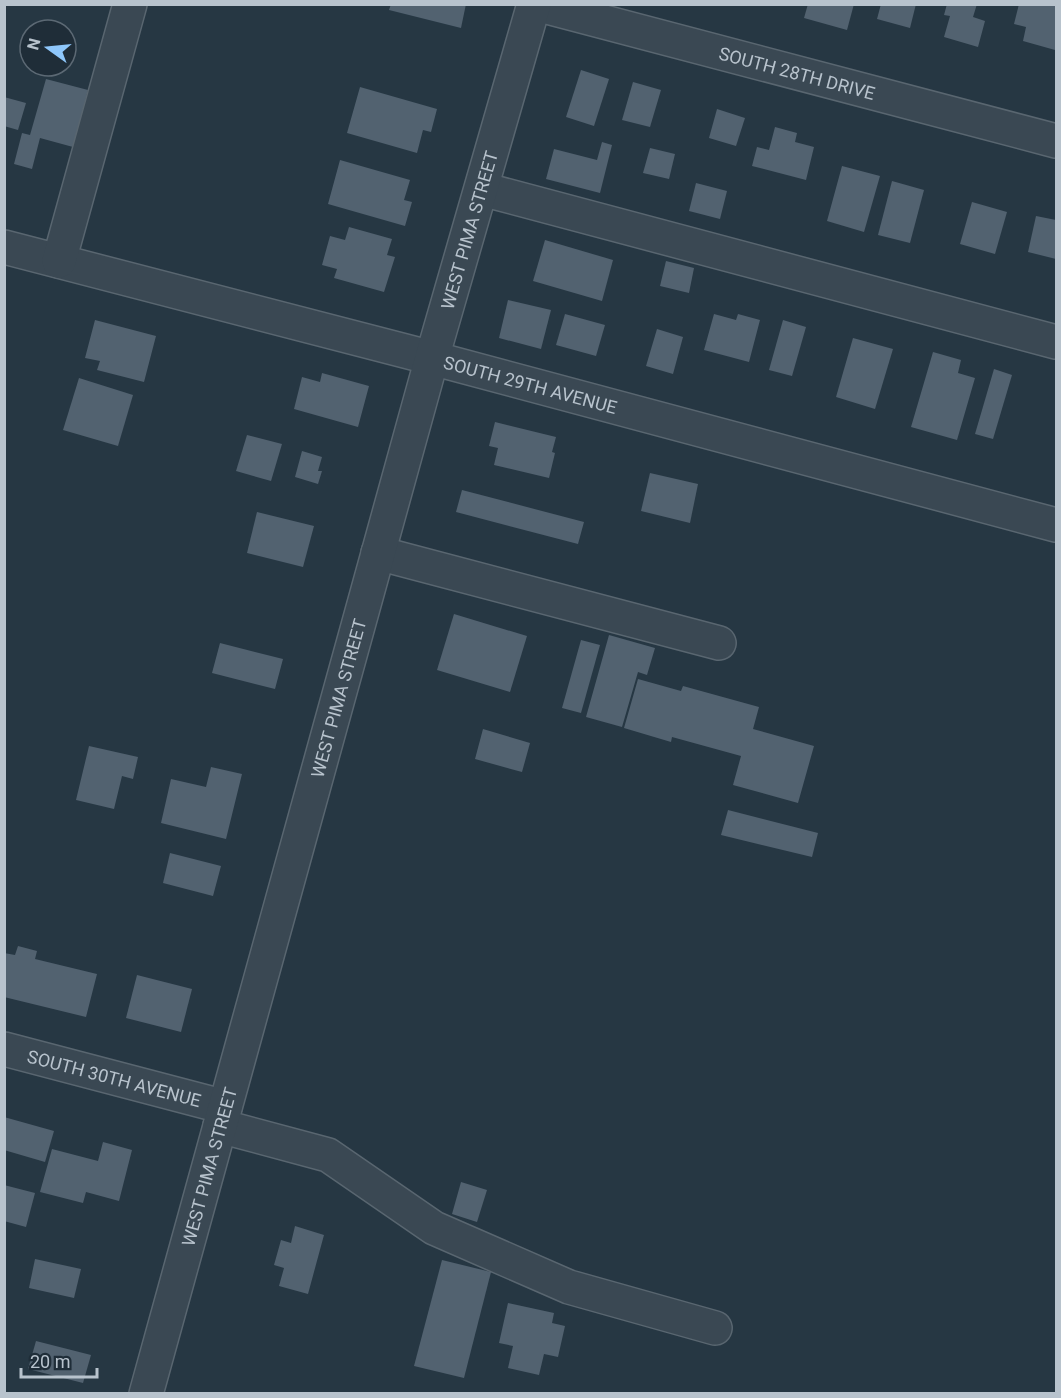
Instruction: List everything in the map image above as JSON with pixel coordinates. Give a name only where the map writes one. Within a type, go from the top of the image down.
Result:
[{"type":"street","points":[[59,261],[130,4]]},
{"type":"street","name":"SOUTH 28TH DRIVE","points":[[535,4],[1056,141]]},
{"type":"street","name":"WEST PIMA STREET","points":[[146,1394],[432,358],[535,4]]},
{"type":"street","points":[[482,189],[1056,342]]},
{"type":"street","name":"SOUTH 29TH AVENUE","points":[[4,247],[432,358],[1056,525]]},
{"type":"street","points":[[378,553],[719,643]]},
{"type":"street","name":"SOUTH 30TH AVENUE","points":[[4,1049],[223,1116],[328,1155],[434,1228],[569,1287],[715,1328]]},
{"type":"building","points":[[391,4],[466,4],[461,28],[389,10]]},
{"type":"building","points":[[808,4],[854,4],[847,30],[804,18]]},
{"type":"building","points":[[881,4],[916,4],[910,28],[877,19]]},
{"type":"building","points":[[947,4],[977,4],[973,17],[985,21],[978,47],[944,37],[950,16],[944,15]]},
{"type":"building","points":[[1019,4],[1056,4],[1055,50],[1023,41],[1026,27],[1014,24]]},
{"type":"building","points":[[581,70],[609,79],[594,126],[566,117]]},
{"type":"building","points":[[46,79],[88,90],[73,147],[40,138],[32,169],[14,164],[22,133],[30,135]]},
{"type":"building","points":[[633,82],[661,90],[650,127],[622,120]]},
{"type":"building","points":[[360,87],[437,109],[431,132],[423,130],[417,153],[347,133]]},
{"type":"building","points":[[4,97],[26,103],[18,130],[4,126]]},
{"type":"building","points":[[717,109],[745,118],[736,146],[709,138]]},
{"type":"building","points":[[775,127],[797,133],[795,142],[814,147],[806,180],[752,166],[757,147],[769,150]]},
{"type":"building","points":[[602,142],[612,145],[600,193],[546,179],[554,149],[597,160]]},
{"type":"building","points":[[650,148],[675,154],[669,179],[643,173]]},
{"type":"building","points":[[340,160],[410,180],[404,200],[412,202],[405,226],[328,204]]},
{"type":"building","points":[[842,166],[880,176],[864,232],[827,221]]},
{"type":"building","points":[[892,181],[924,190],[910,243],[878,235]]},
{"type":"building","points":[[696,183],[727,191],[720,219],[689,211]]},
{"type":"building","points":[[972,202],[1007,212],[995,254],[960,244]]},
{"type":"building","points":[[1036,216],[1056,220],[1056,259],[1028,252]]},
{"type":"building","points":[[349,227],[392,239],[387,255],[395,257],[384,292],[334,278],[337,269],[322,265],[330,236],[345,240]]},
{"type":"building","points":[[545,240],[613,260],[602,301],[533,281]]},
{"type":"building","points":[[666,261],[694,268],[689,293],[660,286]]},
{"type":"building","points":[[508,300],[551,310],[541,349],[499,338]]},
{"type":"building","points":[[565,314],[605,325],[596,356],[556,345]]},
{"type":"building","points":[[714,314],[736,320],[738,314],[760,320],[749,362],[704,350]]},
{"type":"building","points":[[95,320],[156,336],[144,382],[97,370],[100,361],[85,358]]},
{"type":"building","points":[[783,320],[806,327],[792,376],[769,370]]},
{"type":"building","points":[[657,329],[683,337],[673,374],[646,366]]},
{"type":"building","points":[[853,338],[893,349],[875,409],[836,397]]},
{"type":"building","points":[[933,352],[961,360],[958,373],[975,378],[957,440],[911,427]]},
{"type":"building","points":[[994,369],[1012,375],[993,439],[975,434]]},
{"type":"building","points":[[322,373],[369,386],[358,427],[294,409],[302,377],[320,382]]},
{"type":"building","points":[[79,378],[133,395],[118,446],[63,430]]},
{"type":"building","points":[[495,422],[556,437],[549,478],[494,465],[498,448],[489,446]]},
{"type":"building","points":[[247,435],[282,444],[271,481],[236,471]]},
{"type":"building","points":[[302,451],[322,457],[318,471],[322,471],[318,484],[295,477]]},
{"type":"building","points":[[650,473],[698,484],[690,523],[641,511]]},
{"type":"building","points":[[462,490],[584,522],[578,544],[456,512]]},
{"type":"building","points":[[257,512],[314,526],[303,567],[247,553]]},
{"type":"building","points":[[454,614],[527,636],[510,692],[437,670]]},
{"type":"building","points":[[609,635],[655,648],[647,675],[638,672],[622,727],[586,717]]},
{"type":"building","points":[[581,640],[600,645],[581,713],[562,708]]},
{"type":"building","points":[[220,643],[283,659],[275,689],[212,673]]},
{"type":"building","points":[[638,679],[681,691],[683,686],[759,707],[753,729],[814,746],[798,803],[733,785],[741,756],[672,737],[671,742],[624,728]]},
{"type":"building","points":[[483,729],[530,743],[522,772],[475,759]]},
{"type":"building","points":[[89,746],[138,757],[133,779],[122,776],[114,809],[76,800]]},
{"type":"building","points":[[211,767],[242,774],[226,839],[161,823],[171,779],[206,787]]},
{"type":"building","points":[[728,810],[818,833],[812,857],[721,835]]},
{"type":"building","points":[[170,853],[221,866],[213,896],[163,883]]},
{"type":"building","points":[[18,946],[37,951],[35,959],[97,974],[86,1017],[4,997],[4,953],[15,955]]},
{"type":"building","points":[[137,975],[192,989],[181,1032],[126,1018]]},
{"type":"building","points":[[4,1117],[54,1131],[45,1162],[4,1150]]},
{"type":"building","points":[[103,1142],[132,1150],[119,1201],[86,1192],[83,1203],[40,1192],[52,1149],[98,1161]]},
{"type":"building","points":[[461,1182],[487,1190],[477,1222],[452,1214]]},
{"type":"building","points":[[4,1185],[35,1193],[26,1227],[4,1221]]},
{"type":"building","points":[[295,1226],[324,1235],[308,1294],[279,1286],[284,1268],[274,1265],[281,1240],[291,1243]]},
{"type":"building","points":[[35,1259],[81,1269],[74,1298],[29,1288]]},
{"type":"building","points":[[442,1260],[491,1272],[464,1378],[414,1366]]},
{"type":"building","points":[[508,1303],[554,1313],[552,1323],[565,1326],[558,1357],[544,1354],[539,1375],[508,1368],[513,1346],[499,1343]]},
{"type":"building","points":[[36,1341],[91,1355],[83,1383],[28,1369]]}]
